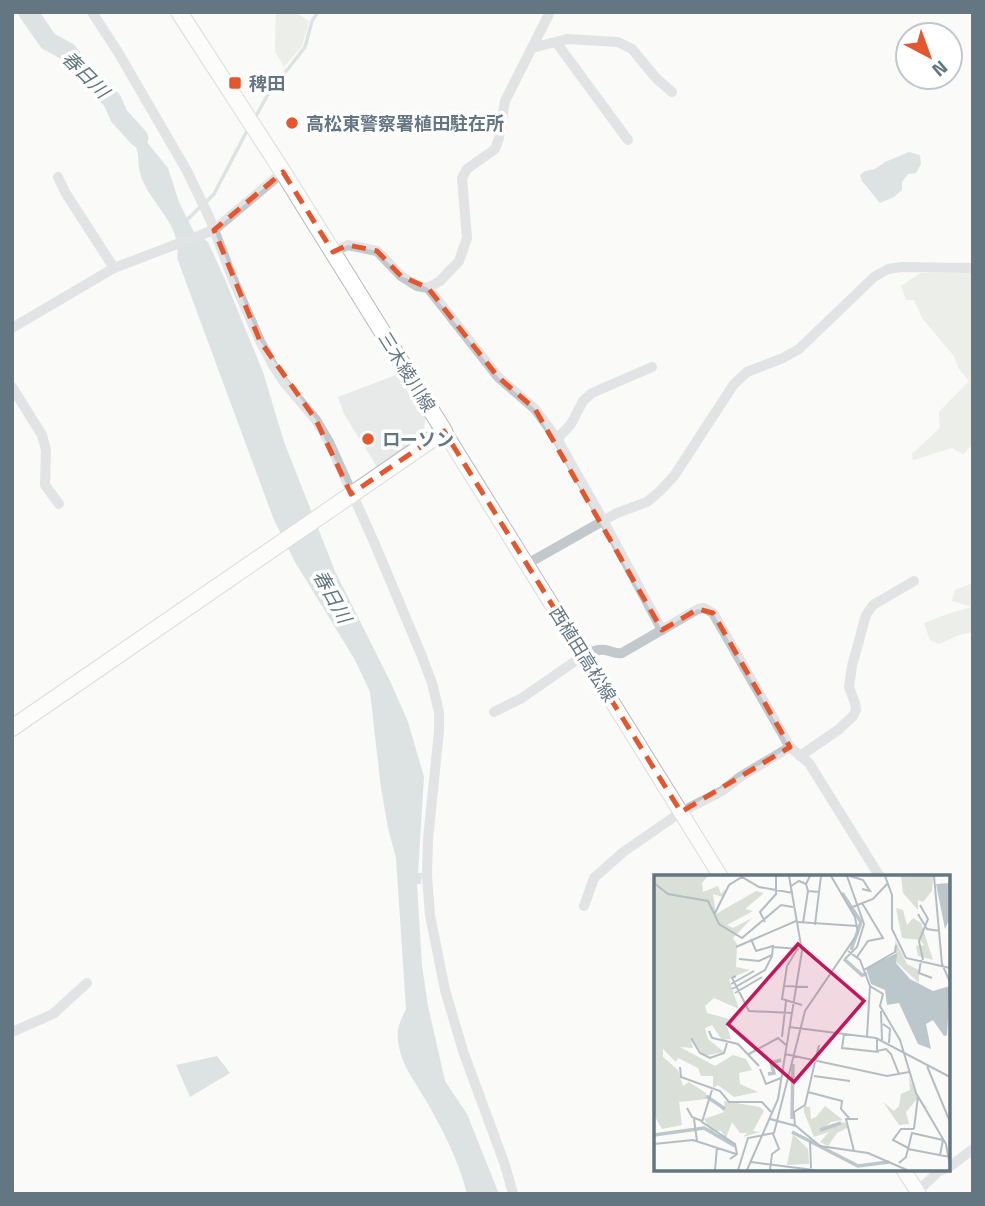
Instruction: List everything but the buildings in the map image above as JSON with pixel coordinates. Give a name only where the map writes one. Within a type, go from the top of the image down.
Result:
[{"type":"main road","name":"三木綾川線","points":[[12,727],[444,431],[283,172],[179,12]]},
{"type":"main road","name":"西植田高松線","points":[[444,431],[720,875]]},
{"type":"main road","points":[[904,1171],[918,1193]]},
{"type":"street","points":[[92,12],[118,51],[187,171],[260,341],[284,382],[316,420],[329,442],[421,654],[439,712],[428,839],[430,915],[445,990],[463,1051],[513,1194]]},
{"type":"street","points":[[333,252],[348,245],[376,251],[401,275],[417,286],[428,288],[440,281],[459,261],[467,238],[462,178],[467,169],[495,149],[505,101],[550,12]]},
{"type":"street","points":[[532,48],[568,39],[618,42],[632,49],[671,92]]},
{"type":"street","points":[[556,42],[628,139]]},
{"type":"street","points":[[12,328],[114,268],[211,231],[283,172]]},
{"type":"street","points":[[58,177],[114,268]]},
{"type":"street","points":[[527,564],[603,520],[647,502],[674,476],[734,384],[747,372],[799,349],[874,277],[902,267],[973,268]]},
{"type":"street","points":[[428,288],[498,377],[535,409],[557,439],[662,630]]},
{"type":"street","points":[[557,439],[571,424],[583,401],[592,393],[652,367]]},
{"type":"street","points":[[12,387],[42,435],[46,450],[45,485],[60,503]]},
{"type":"street","points":[[800,755],[838,730],[853,716],[856,710],[849,687],[866,615],[873,606],[914,581]]},
{"type":"street","points":[[494,712],[522,698],[594,650],[622,653],[704,608],[713,613],[790,747],[809,763],[879,875]]},
{"type":"street","points":[[584,906],[594,878],[622,853],[681,812],[722,791],[790,747]]},
{"type":"street","points":[[12,1032],[53,1014],[87,983]]},
{"type":"street","points":[[950,1165],[973,1149]]},
{"type":"street","points":[[918,1193],[939,1171]]},
{"type":"highlighted area","points":[[283,172],[333,252],[348,245],[377,251],[401,276],[428,288],[498,377],[535,409],[662,630],[698,609],[713,613],[790,747],[681,812],[444,431],[351,494],[316,420],[260,341],[214,230]]},
{"type":"shaded area","points":[[276,12],[295,12],[309,21],[302,46],[284,67],[275,51]]},
{"type":"shaded area","points":[[920,273],[973,273],[973,444],[963,454],[952,448],[913,460],[912,454],[940,428],[939,412],[969,381],[959,369],[954,356],[922,318],[914,300],[906,300],[901,286]]},
{"type":"shaded area","points":[[401,373],[426,415],[423,434],[377,467],[344,414],[338,397]]},
{"type":"shaded area","points":[[973,583],[973,632],[939,644],[930,640],[924,623],[972,607],[952,601],[955,590]]},
{"type":"water","points":[[121,115],[168,168],[179,202],[194,232],[208,242],[263,372],[284,442],[335,571],[408,722],[424,777],[418,873],[422,873],[421,884],[417,884],[422,966],[428,1006],[445,1081],[467,1114],[499,1194],[467,1194],[449,1145],[408,1071],[399,1048],[399,1024],[406,1009],[396,858],[381,788],[370,692],[355,660],[295,562],[274,520],[177,258],[175,235],[144,184],[136,146]]},
{"type":"water","points":[[909,152],[920,155],[921,164],[916,173],[908,174],[902,182],[902,190],[894,197],[880,203],[860,175]]},
{"type":"water","points":[[217,1056],[230,1073],[190,1097],[176,1065]]},
{"type":"waterway","name":"春日川","points":[[28,12],[48,41],[68,52],[84,73],[112,100],[119,116],[139,138]]},
{"type":"waterway","points":[[255,118],[267,96],[305,47],[312,21],[318,12]]},
{"type":"waterway","points":[[206,202],[214,194],[249,127]]},
{"type":"waterway","points":[[186,221],[200,207]]},
{"type":"place","name":"稗田","points":[[235,83]]},
{"type":"place","name":"高松東警察署植田駐在所","points":[[292,123]]},
{"type":"place","name":"ローソン","points":[[368,439]]}]
